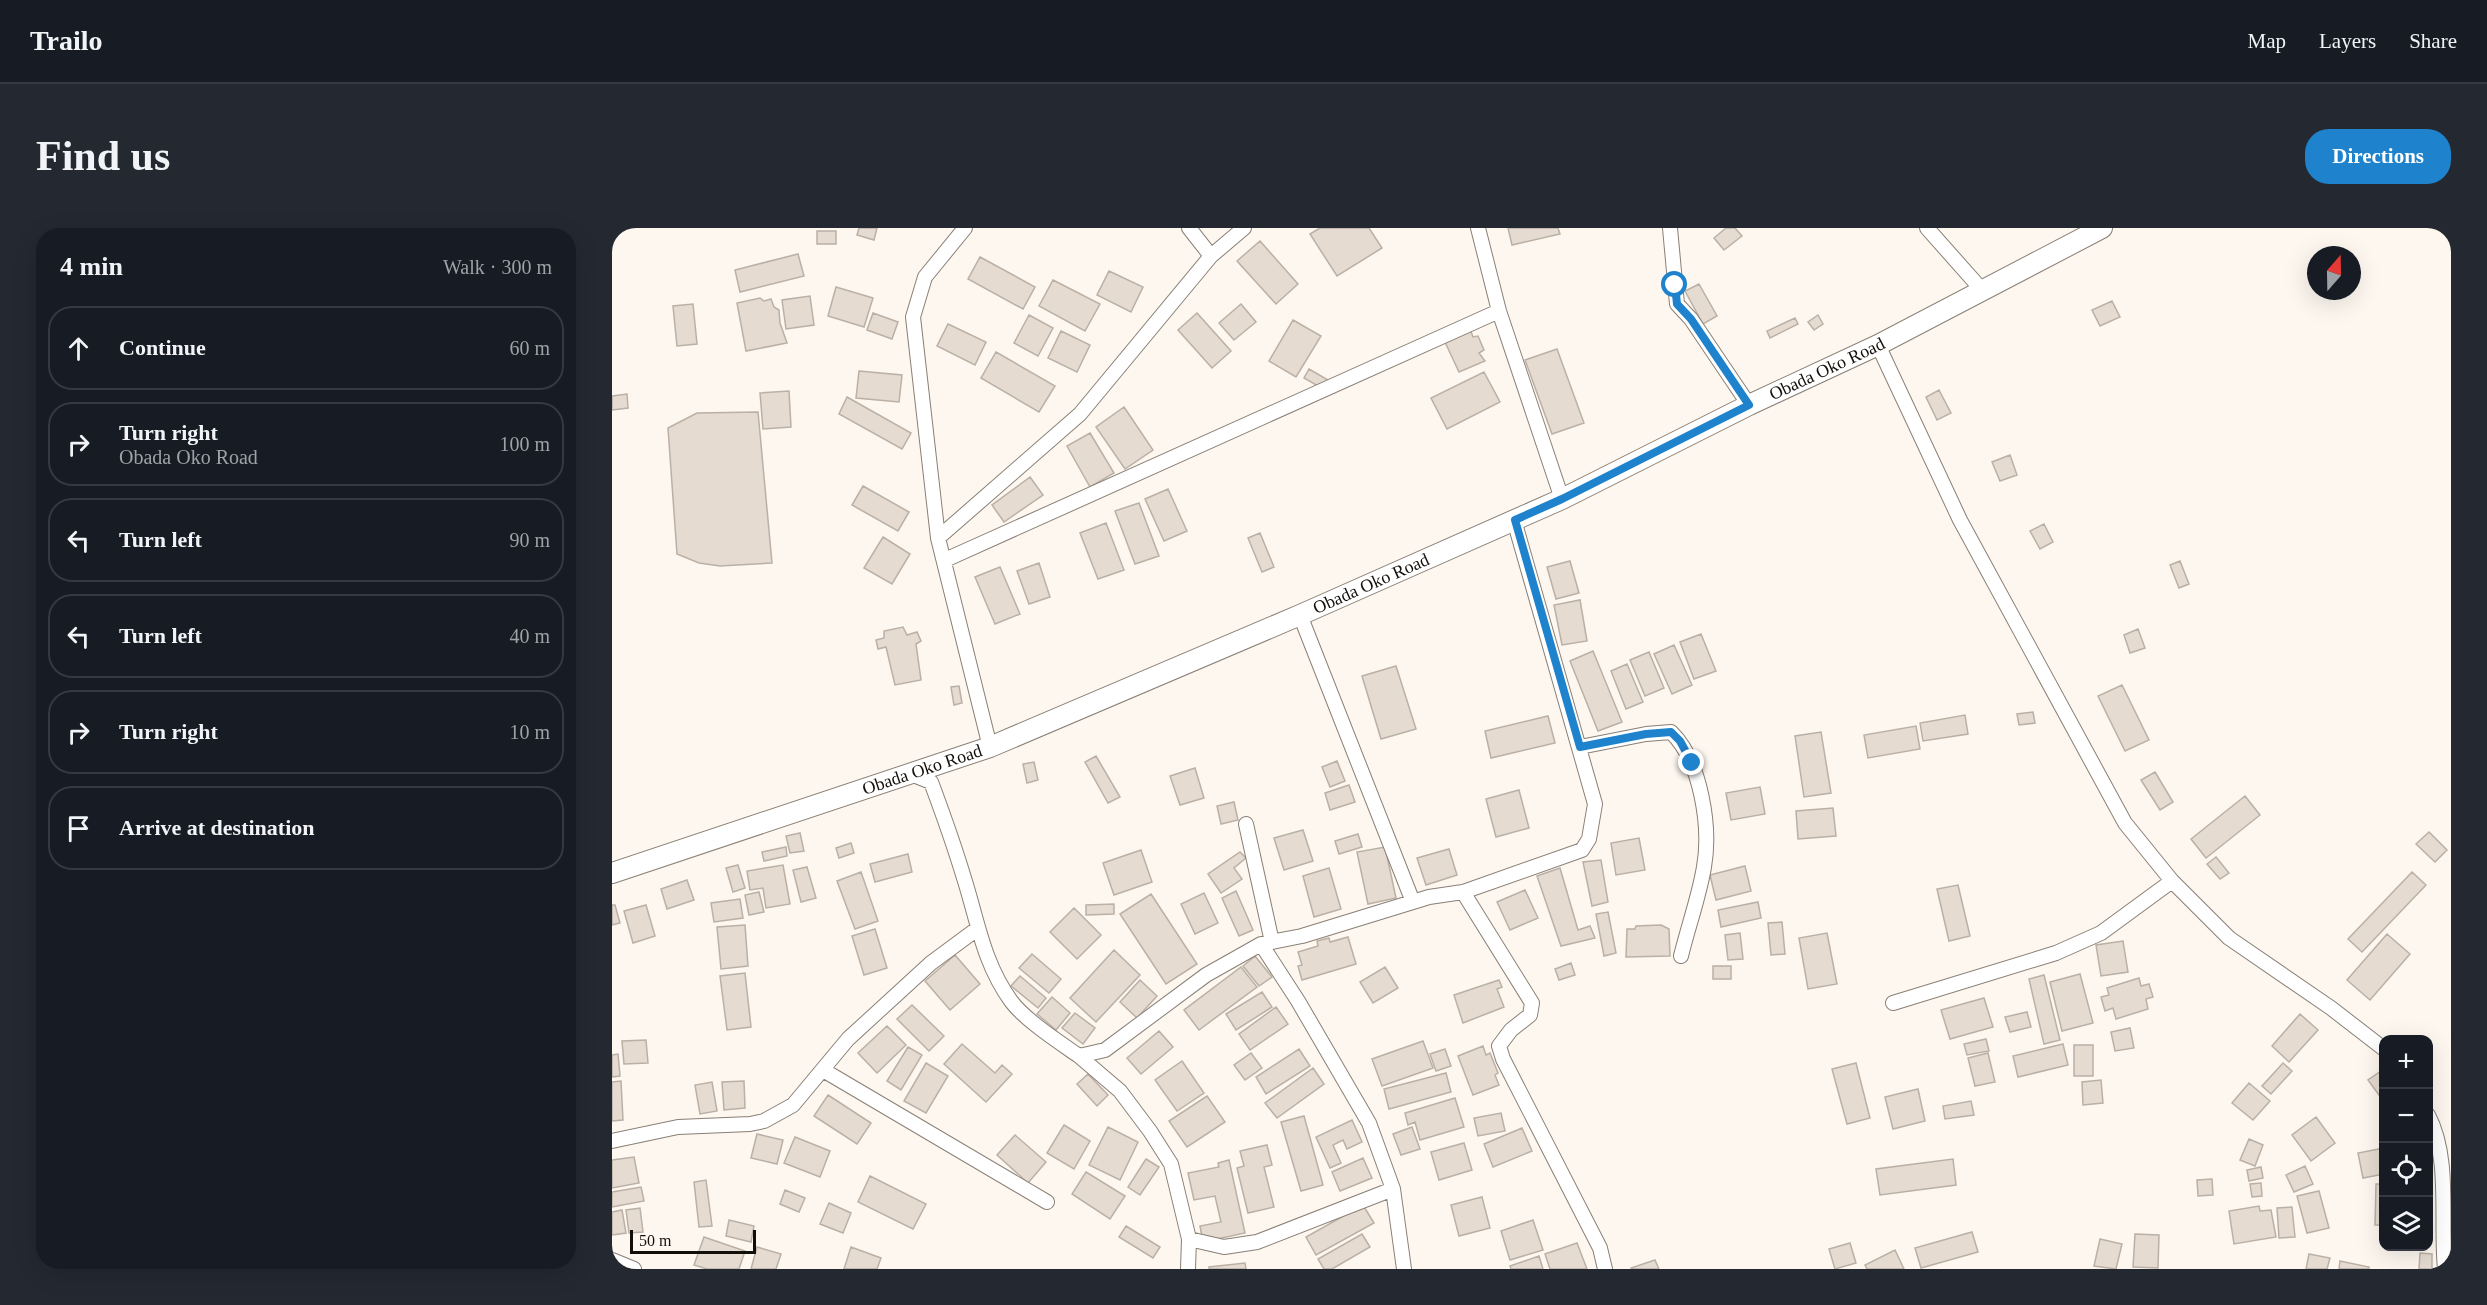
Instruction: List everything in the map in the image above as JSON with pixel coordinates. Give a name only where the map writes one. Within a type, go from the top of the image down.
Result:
[{"type":"main road","name":"Obada Oko Road","points":[[612,873],[990,747],[1300,615],[1562,499],[1749,405],[1878,345],[2102,228]]},
{"type":"street","points":[[965,228],[925,277],[913,317],[938,538],[990,747]]},
{"type":"street","points":[[1189,228],[1211,256]]},
{"type":"street","points":[[938,538],[1080,414],[1211,256],[1244,228]]},
{"type":"street","points":[[1478,228],[1499,311],[1562,499]]},
{"type":"street","points":[[1670,228],[1677,304],[1691,319],[1749,405]]},
{"type":"street","points":[[1927,228],[1982,290]]},
{"type":"street","points":[[945,560],[1499,311]]},
{"type":"street","points":[[1878,345],[1960,520],[2125,823],[2172,881],[2229,938],[2331,1008],[2379,1045]]},
{"type":"street","points":[[1079,1056],[1105,1050],[1206,975],[1266,943],[1302,936],[1429,897],[1463,892],[1582,850],[1589,839],[1595,804],[1515,520]]},
{"type":"street","points":[[1300,615],[1413,902]]},
{"type":"street","points":[[1580,747],[1646,734],[1671,732],[1680,741],[1692,763],[1704,806],[1704,865],[1681,956]]},
{"type":"street","points":[[911,774],[931,782],[965,880],[976,929],[992,968],[1012,1003],[1120,1091],[1171,1164],[1188,1239],[1188,1269]]},
{"type":"street","points":[[1246,824],[1266,943],[1369,1123],[1393,1189],[1404,1269]]},
{"type":"street","points":[[1893,1003],[2056,953],[2101,933],[2172,881]]},
{"type":"street","points":[[1463,892],[1532,1003],[1530,1015],[1511,1030],[1499,1046],[1503,1059],[1600,1248],[1605,1269]]},
{"type":"street","points":[[612,1141],[678,1127],[750,1124],[764,1121],[793,1105],[848,1039],[931,963],[976,929]]},
{"type":"street","points":[[823,1070],[1047,1202]]},
{"type":"street","points":[[2433,1122],[2448,1171],[2447,1264]]},
{"type":"street","points":[[1188,1239],[1224,1247],[1257,1242],[1393,1189]]},
{"type":"street","points":[[612,1260],[634,1269]]},
{"type":"building","points":[[859,228],[877,228],[874,240],[857,235]]},
{"type":"building","points":[[1320,228],[1369,228],[1382,248],[1337,276],[1310,234]]},
{"type":"building","points":[[1508,228],[1558,228],[1560,234],[1512,245]]},
{"type":"building","points":[[1726,228],[1735,228],[1742,236],[1724,250],[1714,238]]},
{"type":"building","points":[[817,231],[836,231],[836,244],[817,244]]},
{"type":"building","points":[[1260,241],[1298,284],[1276,304],[1237,261]]},
{"type":"building","points":[[798,254],[804,276],[740,292],[735,270]]},
{"type":"building","points":[[980,257],[1035,287],[1023,309],[968,279]]},
{"type":"building","points":[[1109,271],[1143,287],[1131,312],[1097,295]]},
{"type":"building","points":[[1053,280],[1100,304],[1085,331],[1039,306]]},
{"type":"building","points":[[1699,284],[1717,316],[1703,324],[1685,291]]},
{"type":"building","points":[[836,287],[873,298],[864,327],[828,316]]},
{"type":"building","points":[[810,296],[814,325],[786,329],[782,300]]},
{"type":"building","points":[[760,298],[764,301],[771,299],[774,307],[779,310],[780,323],[787,343],[746,351],[737,303]]},
{"type":"building","points":[[2112,301],[2120,317],[2100,326],[2092,310]]},
{"type":"building","points":[[693,304],[697,344],[677,346],[673,306]]},
{"type":"building","points":[[1241,304],[1256,322],[1234,340],[1219,323]]},
{"type":"building","points":[[873,313],[898,322],[892,339],[867,330]]},
{"type":"building","points":[[1197,313],[1231,351],[1212,368],[1178,330]]},
{"type":"building","points":[[1029,315],[1053,328],[1038,356],[1014,343]]},
{"type":"building","points":[[1818,315],[1823,324],[1814,330],[1808,322]]},
{"type":"building","points":[[1795,318],[1798,324],[1770,338],[1767,331]]},
{"type":"building","points":[[1293,320],[1321,336],[1296,377],[1269,361]]},
{"type":"building","points":[[948,324],[986,342],[975,365],[937,346]]},
{"type":"building","points":[[1470,329],[1473,337],[1478,336],[1484,350],[1479,353],[1485,361],[1459,372],[1444,340]]},
{"type":"building","points":[[1061,331],[1090,345],[1077,372],[1048,358]]},
{"type":"building","points":[[1557,349],[1584,423],[1552,434],[1525,360]]},
{"type":"building","points":[[996,352],[1055,386],[1039,412],[981,378]]},
{"type":"building","points":[[1309,369],[1328,380],[1323,389],[1304,378]]},
{"type":"building","points":[[859,371],[902,375],[899,402],[856,398]]},
{"type":"building","points":[[1484,372],[1500,402],[1447,429],[1431,398]]},
{"type":"building","points":[[1939,390],[1951,413],[1937,420],[1926,397]]},
{"type":"building","points":[[789,391],[791,427],[763,429],[760,393]]},
{"type":"building","points":[[627,394],[628,408],[612,410],[612,396]]},
{"type":"building","points":[[847,397],[911,433],[902,449],[839,414]]},
{"type":"building","points":[[1124,407],[1153,450],[1125,469],[1096,427]]},
{"type":"building","points":[[758,412],[772,563],[720,566],[699,563],[677,554],[668,428],[697,413]]},
{"type":"building","points":[[1090,433],[1114,473],[1090,487],[1067,446]]},
{"type":"building","points":[[2010,455],[2017,475],[2000,481],[1992,462]]},
{"type":"building","points":[[1030,477],[1043,495],[1004,522],[992,505]]},
{"type":"building","points":[[863,486],[909,512],[898,531],[852,505]]},
{"type":"building","points":[[1168,489],[1187,531],[1164,541],[1145,499]]},
{"type":"building","points":[[1139,503],[1159,556],[1135,564],[1115,511]]},
{"type":"building","points":[[1106,523],[1124,570],[1098,579],[1080,533]]},
{"type":"building","points":[[2044,524],[2053,542],[2040,549],[2030,531]]},
{"type":"building","points":[[1260,533],[1274,567],[1262,572],[1248,538]]},
{"type":"building","points":[[883,537],[910,554],[892,584],[864,568]]},
{"type":"building","points":[[1570,561],[1579,593],[1556,599],[1547,567]]},
{"type":"building","points":[[2180,561],[2189,584],[2179,588],[2170,565]]},
{"type":"building","points":[[1039,563],[1050,597],[1029,604],[1017,571]]},
{"type":"building","points":[[1000,567],[1020,614],[995,624],[975,577]]},
{"type":"building","points":[[1580,600],[1587,641],[1562,645],[1554,605]]},
{"type":"building","points":[[903,627],[907,635],[917,632],[921,641],[916,644],[921,680],[895,685],[886,647],[878,649],[876,640],[884,638],[884,631]]},
{"type":"building","points":[[2138,629],[2145,648],[2130,653],[2124,635]]},
{"type":"building","points":[[1701,634],[1716,671],[1694,679],[1680,642]]},
{"type":"building","points":[[1674,645],[1692,685],[1672,694],[1654,654]]},
{"type":"building","points":[[1593,651],[1622,722],[1598,731],[1570,661]]},
{"type":"building","points":[[1649,652],[1664,688],[1645,696],[1630,660]]},
{"type":"building","points":[[1627,664],[1643,702],[1626,709],[1611,671]]},
{"type":"building","points":[[1396,666],[1416,729],[1381,739],[1362,676]]},
{"type":"building","points":[[2122,685],[2149,740],[2125,751],[2098,696]]},
{"type":"building","points":[[959,686],[962,703],[954,705],[951,687]]},
{"type":"building","points":[[2033,712],[2035,723],[2019,725],[2017,714]]},
{"type":"building","points":[[1965,715],[1968,734],[1923,741],[1920,723]]},
{"type":"building","points":[[1548,716],[1555,743],[1491,758],[1485,731]]},
{"type":"building","points":[[1916,726],[1920,749],[1868,758],[1864,735]]},
{"type":"building","points":[[1821,732],[1831,793],[1804,797],[1795,736]]},
{"type":"building","points":[[1096,756],[1120,797],[1108,803],[1085,762]]},
{"type":"building","points":[[1337,761],[1345,781],[1330,787],[1322,767]]},
{"type":"building","points":[[1034,762],[1038,780],[1027,783],[1023,764]]},
{"type":"building","points":[[1195,768],[1204,798],[1180,805],[1170,776]]},
{"type":"building","points":[[2155,772],[2173,802],[2160,810],[2141,780]]},
{"type":"building","points":[[1349,785],[1355,802],[1330,810],[1325,793]]},
{"type":"building","points":[[1760,787],[1765,814],[1731,820],[1726,793]]},
{"type":"building","points":[[1519,790],[1529,828],[1496,837],[1486,799]]},
{"type":"building","points":[[2245,796],[2260,815],[2206,858],[2191,839]]},
{"type":"building","points":[[1234,802],[1238,820],[1221,824],[1217,806]]},
{"type":"building","points":[[1833,808],[1836,836],[1798,839],[1796,811]]},
{"type":"building","points":[[1303,830],[1313,861],[1284,870],[1274,838]]},
{"type":"building","points":[[2429,832],[2447,850],[2435,862],[2416,844]]},
{"type":"building","points":[[800,833],[804,851],[790,853],[786,836]]},
{"type":"building","points":[[1358,834],[1362,847],[1339,854],[1335,841]]},
{"type":"building","points":[[1639,838],[1645,870],[1616,875],[1611,843]]},
{"type":"building","points":[[851,843],[854,853],[839,858],[836,848]]},
{"type":"building","points":[[786,847],[787,856],[764,861],[762,852]]},
{"type":"building","points":[[1385,847],[1396,898],[1368,904],[1357,852]]},
{"type":"building","points":[[1449,849],[1457,875],[1426,885],[1417,858]]},
{"type":"building","points":[[1141,850],[1152,882],[1114,895],[1103,863]]},
{"type":"building","points":[[1240,852],[1246,858],[1234,868],[1242,879],[1221,893],[1208,874]]},
{"type":"building","points":[[908,854],[912,872],[875,882],[870,864]]},
{"type":"building","points":[[2216,857],[2229,873],[2220,879],[2207,864]]},
{"type":"building","points":[[1601,860],[1608,902],[1592,906],[1583,862]]},
{"type":"building","points":[[738,865],[745,888],[733,892],[726,868]]},
{"type":"building","points":[[783,865],[790,904],[766,908],[763,888],[750,890],[747,871]]},
{"type":"building","points":[[1745,866],[1751,891],[1716,900],[1710,875]]},
{"type":"building","points":[[807,867],[816,898],[801,902],[793,870]]},
{"type":"building","points":[[1329,868],[1341,909],[1314,917],[1303,876]]},
{"type":"building","points":[[1560,868],[1578,930],[1590,926],[1595,938],[1561,946],[1537,876]]},
{"type":"building","points":[[861,872],[878,921],[855,929],[837,881]]},
{"type":"building","points":[[2412,872],[2426,885],[2362,952],[2348,939]]},
{"type":"building","points":[[687,880],[694,900],[667,909],[661,889]]},
{"type":"building","points":[[1958,885],[1970,936],[1949,941],[1937,889]]},
{"type":"building","points":[[1525,890],[1538,918],[1510,930],[1497,902]]},
{"type":"building","points":[[1236,891],[1253,930],[1239,936],[1222,898]]},
{"type":"building","points":[[759,892],[764,912],[749,915],[745,895]]},
{"type":"building","points":[[1204,893],[1218,923],[1195,934],[1181,904]]},
{"type":"building","points":[[1151,894],[1197,964],[1166,984],[1120,914]]},
{"type":"building","points":[[740,899],[743,918],[714,922],[711,903]]},
{"type":"building","points":[[1758,902],[1761,918],[1721,927],[1718,910]]},
{"type":"building","points":[[1114,904],[1114,914],[1086,915],[1086,905]]},
{"type":"building","points":[[612,905],[615,905],[620,923],[612,925]]},
{"type":"building","points":[[646,905],[655,936],[633,943],[624,911]]},
{"type":"building","points":[[1074,908],[1101,935],[1077,959],[1050,932]]},
{"type":"building","points":[[1608,912],[1616,953],[1604,956],[1596,914]]},
{"type":"building","points":[[1782,922],[1785,954],[1771,955],[1768,923]]},
{"type":"building","points":[[745,925],[748,966],[721,969],[717,927]]},
{"type":"building","points":[[1661,925],[1669,929],[1670,956],[1626,957],[1627,929],[1635,929],[1636,926]]},
{"type":"building","points":[[875,929],[887,968],[864,975],[852,936]]},
{"type":"building","points":[[1740,933],[1743,959],[1728,960],[1725,935]]},
{"type":"building","points":[[1827,933],[1837,984],[1808,989],[1799,938]]},
{"type":"building","points":[[2387,934],[2410,954],[2370,1000],[2347,980]]},
{"type":"building","points":[[1348,937],[1356,964],[1302,980],[1298,966],[1302,965],[1298,952],[1318,946],[1317,941],[1329,938],[1330,942]]},
{"type":"building","points":[[2123,941],[2128,972],[2101,976],[2096,945]]},
{"type":"building","points":[[1114,950],[1140,975],[1096,1022],[1070,998]]},
{"type":"building","points":[[1032,954],[1061,979],[1049,993],[1019,968]]},
{"type":"building","points":[[955,955],[980,984],[950,1010],[925,981]]},
{"type":"building","points":[[1255,956],[1272,977],[1259,986],[1243,966]]},
{"type":"building","points":[[1571,963],[1575,975],[1559,980],[1555,969]]},
{"type":"building","points":[[1713,966],[1731,966],[1731,979],[1713,979]]},
{"type":"building","points":[[1241,967],[1257,987],[1199,1030],[1184,1010]]},
{"type":"building","points":[[1385,967],[1398,988],[1373,1003],[1360,982]]},
{"type":"building","points":[[745,973],[751,1027],[727,1030],[720,976]]},
{"type":"building","points":[[2080,974],[2093,1023],[2062,1031],[2050,982]]},
{"type":"building","points":[[2044,975],[2060,1040],[2044,1044],[2029,979]]},
{"type":"building","points":[[1020,976],[1046,998],[1038,1008],[1011,986]]},
{"type":"building","points":[[2139,978],[2141,986],[2149,984],[2153,997],[2146,999],[2148,1009],[2116,1019],[2113,1008],[2105,1011],[2101,997],[2109,995],[2107,988]]},
{"type":"building","points":[[1140,980],[1157,996],[1137,1018],[1120,1002]]},
{"type":"building","points":[[1499,980],[1502,987],[1497,989],[1504,1007],[1463,1023],[1454,995]]},
{"type":"building","points":[[1262,992],[1272,1007],[1236,1030],[1226,1014]]},
{"type":"building","points":[[1052,997],[1070,1013],[1056,1030],[1037,1014]]},
{"type":"building","points":[[1984,998],[1993,1027],[1950,1039],[1941,1010]]},
{"type":"building","points":[[912,1005],[944,1036],[929,1051],[897,1019]]},
{"type":"building","points":[[1276,1007],[1288,1024],[1250,1050],[1239,1034]]},
{"type":"building","points":[[2027,1012],[2031,1027],[2010,1032],[2005,1017]]},
{"type":"building","points":[[1075,1013],[1095,1028],[1083,1044],[1062,1028]]},
{"type":"building","points":[[2300,1014],[2318,1030],[2289,1062],[2272,1046]]},
{"type":"building","points":[[887,1026],[906,1045],[877,1073],[858,1053]]},
{"type":"building","points":[[2130,1028],[2134,1048],[2115,1051],[2111,1032]]},
{"type":"building","points":[[1159,1031],[1173,1047],[1141,1074],[1127,1058]]},
{"type":"building","points":[[1986,1039],[1989,1051],[1967,1055],[1964,1044]]},
{"type":"building","points":[[646,1040],[648,1063],[624,1064],[622,1041]]},
{"type":"building","points":[[1423,1041],[1433,1068],[1382,1086],[1372,1059]]},
{"type":"building","points":[[962,1044],[995,1073],[1002,1065],[1012,1074],[986,1102],[944,1064]]},
{"type":"building","points":[[2063,1044],[2068,1065],[2018,1077],[2013,1056]]},
{"type":"building","points":[[2074,1045],[2093,1045],[2093,1076],[2074,1076]]},
{"type":"building","points":[[1483,1046],[1486,1055],[1490,1053],[1498,1073],[1495,1075],[1499,1085],[1473,1095],[1458,1056]]},
{"type":"building","points":[[908,1047],[922,1055],[901,1090],[887,1081]]},
{"type":"building","points":[[1299,1049],[1310,1066],[1266,1094],[1256,1077]]},
{"type":"building","points":[[1445,1049],[1451,1066],[1436,1071],[1430,1054]]},
{"type":"building","points":[[1251,1053],[1262,1068],[1245,1080],[1234,1065]]},
{"type":"building","points":[[1988,1053],[1995,1082],[1975,1086],[1968,1058]]},
{"type":"building","points":[[618,1054],[620,1076],[612,1077],[612,1055]]},
{"type":"building","points":[[1182,1061],[1204,1093],[1177,1111],[1155,1080]]},
{"type":"building","points":[[926,1063],[948,1076],[926,1113],[904,1101]]},
{"type":"building","points":[[1856,1063],[1870,1118],[1847,1124],[1832,1069]]},
{"type":"building","points":[[2283,1063],[2292,1071],[2271,1094],[2262,1086]]},
{"type":"building","points":[[1313,1068],[1324,1084],[1277,1118],[1265,1103]]},
{"type":"building","points":[[2379,1072],[2379,1095],[2368,1080]]},
{"type":"building","points":[[1446,1073],[1451,1092],[1389,1109],[1384,1089]]},
{"type":"building","points":[[1088,1074],[1108,1095],[1097,1106],[1077,1084]]},
{"type":"building","points":[[2101,1080],[2103,1103],[2083,1105],[2082,1082]]},
{"type":"building","points":[[621,1081],[623,1120],[612,1121],[612,1082]]},
{"type":"building","points":[[744,1081],[745,1108],[724,1110],[722,1082]]},
{"type":"building","points":[[712,1082],[717,1111],[700,1114],[695,1085]]},
{"type":"building","points":[[2249,1083],[2270,1101],[2253,1120],[2232,1103]]},
{"type":"building","points":[[1918,1089],[1925,1121],[1893,1129],[1885,1097]]},
{"type":"building","points":[[828,1095],[871,1123],[857,1144],[814,1116]]},
{"type":"building","points":[[1207,1096],[1225,1122],[1187,1147],[1169,1121]]},
{"type":"building","points":[[1455,1098],[1464,1127],[1420,1140],[1415,1122],[1408,1125],[1405,1113]]},
{"type":"building","points":[[1971,1101],[1974,1115],[1945,1119],[1943,1106]]},
{"type":"building","points":[[1501,1113],[1505,1131],[1478,1136],[1474,1118]]},
{"type":"building","points":[[1304,1116],[1323,1185],[1301,1191],[1281,1122]]},
{"type":"building","points":[[2316,1117],[2335,1143],[2311,1161],[2292,1135]]},
{"type":"building","points":[[1352,1120],[1362,1142],[1347,1149],[1343,1140],[1333,1145],[1341,1163],[1330,1168],[1316,1137]]},
{"type":"building","points":[[1064,1125],[1090,1141],[1074,1169],[1047,1153]]},
{"type":"building","points":[[1108,1127],[1138,1142],[1120,1180],[1089,1165]]},
{"type":"building","points":[[1412,1127],[1420,1149],[1401,1155],[1393,1134]]},
{"type":"building","points":[[1522,1128],[1532,1151],[1493,1167],[1484,1144]]},
{"type":"building","points":[[757,1134],[783,1140],[777,1164],[751,1158]]},
{"type":"building","points":[[1015,1135],[1046,1162],[1028,1183],[997,1155]]},
{"type":"building","points":[[795,1137],[830,1151],[820,1177],[784,1163]]},
{"type":"building","points":[[2249,1139],[2263,1145],[2255,1166],[2240,1160]]},
{"type":"building","points":[[1464,1143],[1472,1170],[1439,1180],[1431,1152]]},
{"type":"building","points":[[1267,1145],[1272,1165],[1264,1167],[1274,1207],[1248,1213],[1237,1168],[1244,1166],[1240,1151]]},
{"type":"building","points":[[2379,1149],[2379,1175],[2363,1178],[2358,1153]]},
{"type":"building","points":[[634,1157],[639,1183],[612,1188],[612,1160]]},
{"type":"building","points":[[1363,1158],[1372,1178],[1340,1191],[1332,1172]]},
{"type":"building","points":[[1146,1159],[1159,1167],[1140,1195],[1128,1187]]},
{"type":"building","points":[[1953,1159],[1956,1185],[1880,1195],[1876,1169]]},
{"type":"building","points":[[1229,1160],[1245,1233],[1203,1242],[1200,1226],[1221,1222],[1215,1196],[1194,1200],[1188,1173],[1219,1167],[1218,1163]]},
{"type":"building","points":[[2305,1166],[2313,1184],[2294,1192],[2286,1175]]},
{"type":"building","points":[[2261,1167],[2263,1178],[2249,1181],[2247,1170]]},
{"type":"building","points":[[1086,1172],[1125,1196],[1110,1219],[1072,1194]]},
{"type":"building","points":[[870,1176],[926,1204],[913,1229],[858,1202]]},
{"type":"building","points":[[2212,1179],[2213,1195],[2198,1196],[2197,1180]]},
{"type":"building","points":[[706,1180],[712,1226],[699,1227],[694,1182]]},
{"type":"building","points":[[2261,1183],[2262,1196],[2252,1197],[2250,1184]]},
{"type":"building","points":[[2376,1184],[2379,1184],[2379,1225],[2375,1225]]},
{"type":"building","points":[[641,1187],[644,1201],[612,1207],[612,1192]]},
{"type":"building","points":[[785,1190],[805,1198],[799,1212],[780,1204]]},
{"type":"building","points":[[2319,1191],[2329,1228],[2307,1233],[2297,1196]]},
{"type":"building","points":[[1482,1197],[1490,1228],[1459,1236],[1451,1205]]},
{"type":"building","points":[[829,1203],[851,1213],[843,1233],[820,1224]]},
{"type":"building","points":[[1363,1205],[1374,1223],[1316,1255],[1306,1237]]},
{"type":"building","points":[[2259,1206],[2260,1211],[2271,1210],[2276,1237],[2234,1244],[2229,1211]]},
{"type":"building","points":[[2292,1207],[2295,1237],[2279,1238],[2277,1208]]},
{"type":"building","points":[[640,1208],[643,1232],[629,1233],[626,1210]]},
{"type":"building","points":[[622,1210],[626,1233],[612,1235],[612,1212]]},
{"type":"building","points":[[729,1220],[754,1226],[751,1242],[726,1236]]},
{"type":"building","points":[[1533,1220],[1543,1250],[1510,1260],[1501,1231]]},
{"type":"building","points":[[1126,1226],[1160,1247],[1153,1258],[1119,1237]]},
{"type":"building","points":[[1972,1232],[1978,1252],[1921,1268],[1915,1248]]},
{"type":"building","points":[[1362,1234],[1370,1247],[1332,1269],[1324,1269],[1318,1259]]},
{"type":"building","points":[[2135,1234],[2159,1235],[2158,1268],[2133,1267]]},
{"type":"building","points":[[704,1237],[745,1251],[739,1269],[707,1269],[694,1265]]},
{"type":"building","points":[[2100,1239],[2122,1244],[2116,1269],[2094,1266]]},
{"type":"building","points":[[1577,1243],[1587,1269],[1550,1269],[1545,1254]]},
{"type":"building","points":[[1850,1243],[1856,1263],[1835,1269],[1829,1249]]},
{"type":"building","points":[[757,1247],[781,1254],[776,1269],[751,1269]]},
{"type":"building","points":[[851,1247],[881,1258],[877,1269],[844,1269]]},
{"type":"building","points":[[1895,1250],[1904,1269],[1867,1269],[1865,1265]]},
{"type":"building","points":[[2420,1253],[2432,1254],[2432,1269],[2419,1269]]},
{"type":"building","points":[[2309,1254],[2330,1258],[2327,1269],[2306,1269]]},
{"type":"building","points":[[1539,1256],[1543,1269],[1511,1269],[1510,1266]]},
{"type":"building","points":[[1655,1260],[1659,1269],[1631,1269],[1631,1268]]},
{"type":"building","points":[[2340,1261],[2369,1267],[2369,1269],[2339,1269]]},
{"type":"building","points":[[1245,1263],[1246,1269],[1209,1269],[1209,1267]]},
{"type":"route","points":[[1675,285],[1677,304],[1691,319],[1749,405],[1562,499],[1515,520],[1580,747],[1646,734],[1671,732],[1680,741],[1692,763]]}]
